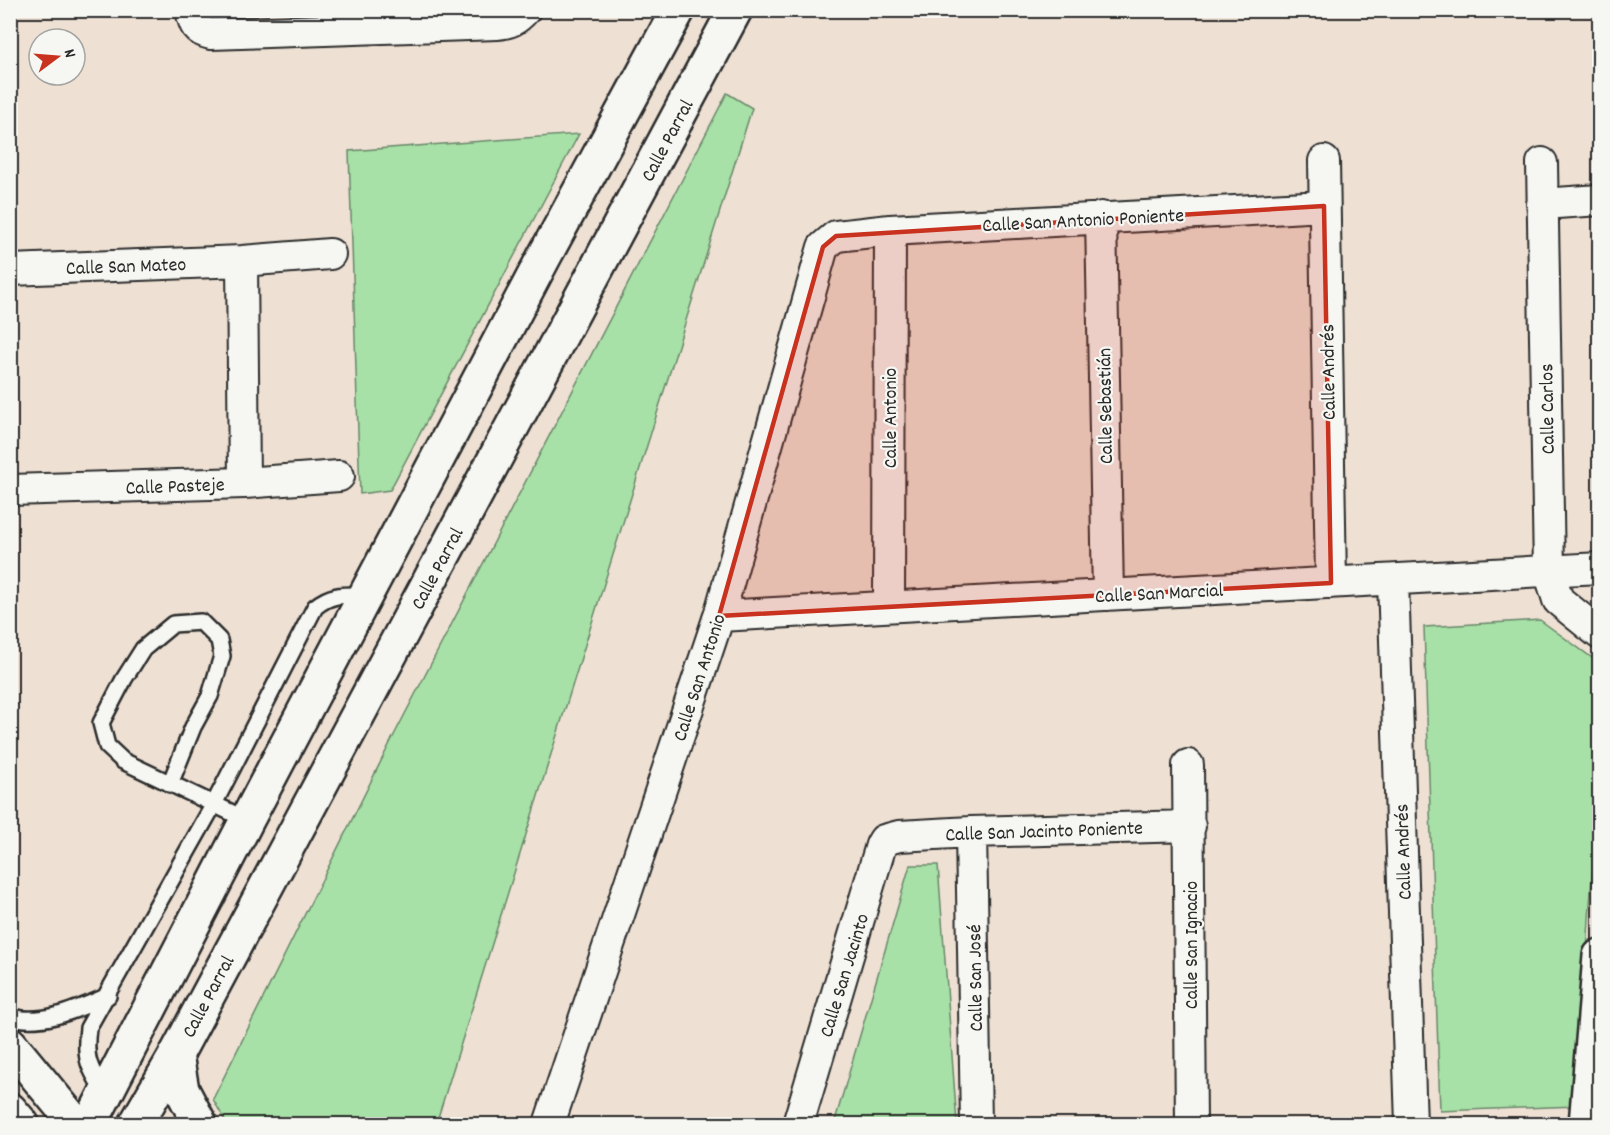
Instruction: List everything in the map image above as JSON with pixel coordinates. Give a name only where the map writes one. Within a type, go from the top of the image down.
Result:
[{"type":"street","points":[[191,10],[194,24],[200,32],[211,34],[395,19],[497,24],[508,23],[518,18],[525,10]]},
{"type":"street","points":[[90,1125],[247,820],[544,257],[678,10]]},
{"type":"street","name":"Calle Parral","points":[[136,1125],[735,10]]},
{"type":"street","name":"Calle Andrés","points":[[1324,161],[1331,583]]},
{"type":"street","name":"Calle Carlos","points":[[1542,163],[1549,571],[1558,600],[1599,634]]},
{"type":"street","points":[[1542,204],[1599,200]]},
{"type":"street","name":"Calle San Antonio Poniente","points":[[843,235],[1101,217],[1324,206]]},
{"type":"street","name":"Calle Sebastián","points":[[1101,217],[1108,595]]},
{"type":"street","name":"Calle Antonio","points":[[889,606],[890,230]]},
{"type":"street","name":"Calle San Antonio","points":[[549,1125],[719,615],[824,247],[836,236],[843,235]]},
{"type":"street","name":"Calle San Mateo","points":[[10,270],[242,261],[330,254]]},
{"type":"street","points":[[242,261],[244,483]]},
{"type":"street","name":"Calle Pasteje","points":[[10,490],[244,483],[339,476]]},
{"type":"street","name":"Calle San Marcial","points":[[719,615],[1599,568]]},
{"type":"street","name":"Calle Andrés","points":[[1393,580],[1411,1125]]},
{"type":"street","name":"Calle San Ignacio","points":[[1188,765],[1191,1125]]},
{"type":"street","name":"Calle San Jacinto Poniente","points":[[899,836],[1190,826]]},
{"type":"street","name":"Calle San José","points":[[971,832],[976,1125]]},
{"type":"street","name":"Calle San Jacinto","points":[[798,1125],[881,845],[884,840],[899,836]]},
{"type":"street","points":[[1586,1125],[1599,956]]},
{"type":"street","points":[[10,1044],[76,1125]]},
{"type":"street","points":[[176,1054],[182,1090],[200,1125]]},
{"type":"street","points":[[10,1110],[22,1125]]},
{"type":"lane","points":[[105,1094],[89,1067],[86,1042],[88,1028],[214,804],[315,607],[326,599],[338,595],[366,595]]},
{"type":"lane","points":[[170,784],[193,727],[210,696],[222,656],[219,640],[201,621],[173,624],[143,649],[101,723],[107,746],[123,761],[170,784],[247,820]]},
{"type":"lane","points":[[10,1016],[19,1019],[66,1014],[108,996]]},
{"type":"highlighted area","points":[[1324,206],[1331,583],[719,616],[823,247],[836,236]]},
{"type":"green space","points":[[727,93],[752,108],[436,1124],[227,1124],[213,1099],[392,739]]},
{"type":"green space","points":[[579,134],[390,490],[360,494],[349,151]]},
{"type":"green space","points":[[1540,620],[1599,663],[1599,790],[1577,1106],[1440,1111],[1424,627]]},
{"type":"green space","points":[[910,865],[938,865],[957,1124],[834,1124]]}]
